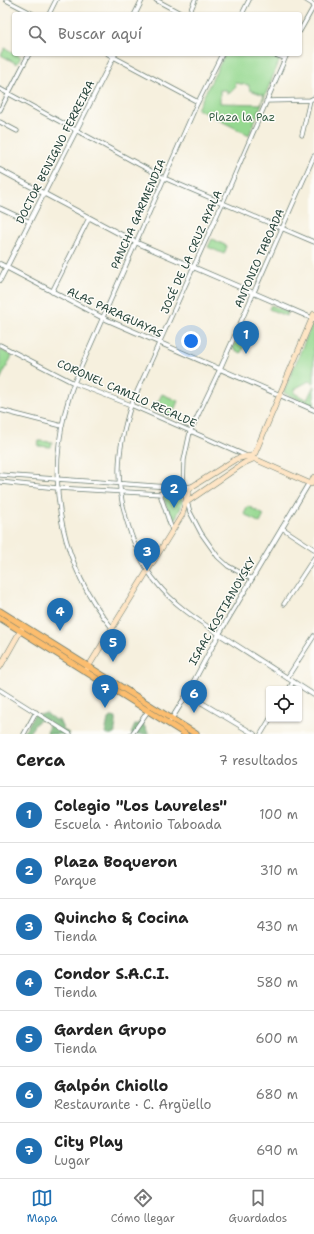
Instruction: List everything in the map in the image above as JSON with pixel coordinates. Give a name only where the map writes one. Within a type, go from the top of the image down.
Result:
[{"type":"highway","points":[[0,611],[54,652],[80,667],[87,669],[148,711],[196,734]]},
{"type":"highway","points":[[0,618],[22,628],[170,721],[185,734]]},
{"type":"main road","points":[[187,502],[244,464],[254,453],[313,317]]},
{"type":"main road","points":[[87,669],[182,515],[187,502],[189,490],[236,459],[251,457]]},
{"type":"main road","name":"CORONEL CAMILO RECALDE","points":[[251,457],[311,484]]},
{"type":"main road","points":[[311,484],[314,477]]},
{"type":"main road","points":[[0,667],[22,628]]},
{"type":"street","points":[[6,0],[29,12]]},
{"type":"street","points":[[50,12],[56,0]]},
{"type":"street","points":[[136,12],[142,0]]},
{"type":"street","points":[[156,0],[178,12]]},
{"type":"street","points":[[189,12],[195,0]]},
{"type":"street","points":[[243,12],[249,0]]},
{"type":"street","points":[[302,27],[314,5],[306,0]]},
{"type":"street","points":[[0,110],[28,56]]},
{"type":"street","name":"DOCTOR BENIGNO FERREIRA","points":[[0,280],[113,56]]},
{"type":"street","points":[[116,56],[198,102]]},
{"type":"street","name":"PANCHA GARMENDIA","points":[[112,628],[97,609],[88,594],[71,556],[61,521],[57,480],[59,442],[62,426],[74,383],[135,242],[198,102],[221,56]]},
{"type":"street","name":"JOSÉ DE LA CRUZ AYALA","points":[[219,634],[191,615],[174,601],[147,570],[134,544],[126,518],[119,484],[120,450],[131,405],[223,202],[286,56]]},
{"type":"street","points":[[0,89],[164,178],[314,242]]},
{"type":"street","points":[[266,101],[310,100],[314,98]]},
{"type":"street","points":[[302,135],[310,100]]},
{"type":"street","points":[[0,122],[18,131]]},
{"type":"street","name":"ANTONIO TABOADA","points":[[252,579],[228,566],[218,557],[201,533],[190,512],[183,488],[184,460],[190,432],[220,369],[314,156]]},
{"type":"street","points":[[0,170],[135,242],[313,317]]},
{"type":"street","points":[[0,208],[30,222]]},
{"type":"street","points":[[52,292],[89,218]]},
{"type":"street","name":"ALAS PARAGUAYAS","points":[[0,264],[103,318],[314,410]]},
{"type":"street","name":"CORONEL CAMILO RECALDE","points":[[0,345],[74,383],[131,405],[190,432],[251,457]]},
{"type":"street","points":[[0,410],[62,426]]},
{"type":"street","points":[[0,476],[183,488],[193,486]]},
{"type":"street","points":[[0,482],[57,488],[161,494]]},
{"type":"street","name":"ISAAC KOSTIANOVSKY","points":[[170,721],[187,694],[219,634],[282,528],[311,484]]},
{"type":"street","points":[[161,494],[166,487]]},
{"type":"street","points":[[161,494],[172,531]]},
{"type":"street","points":[[282,528],[314,549]]},
{"type":"street","points":[[284,604],[314,558]]},
{"type":"street","points":[[219,634],[314,695]]},
{"type":"street","points":[[287,678],[314,636]]},
{"type":"street","points":[[310,643],[314,645]]},
{"type":"street","points":[[291,686],[293,682]]},
{"type":"street","points":[[0,690],[70,734]]},
{"type":"street","points":[[187,694],[254,734]]},
{"type":"street","points":[[132,734],[148,711]]},
{"type":"street","points":[[24,734],[36,712]]},
{"type":"street","points":[[261,734],[268,722]]},
{"type":"green space","points":[[5,48],[12,52],[12,56],[21,57],[17,64],[1,55]]},
{"type":"green space","name":"Plaza la Paz","points":[[224,56],[270,56],[280,59],[249,135],[197,109]],"holes":[[[235,83],[249,85],[250,90],[264,95],[261,104],[220,103],[220,90],[227,90],[227,94],[230,93],[236,87]]]},
{"type":"green space","points":[[212,239],[227,246],[224,254],[208,247]]},
{"type":"green space","points":[[271,305],[288,312],[286,316],[269,309]]},
{"type":"green space","points":[[312,324],[314,324],[314,383],[309,381],[296,388],[294,393],[307,400],[314,385],[314,406],[284,393]]},
{"type":"green space","points":[[239,334],[247,337],[241,353],[233,349]]},
{"type":"green space","points":[[1,350],[12,356],[0,380],[0,352]]},
{"type":"green space","points":[[162,394],[178,401],[171,418],[154,410]]},
{"type":"green space","points":[[39,441],[52,442],[51,447],[38,446]]},
{"type":"green space","points":[[168,489],[175,490],[180,493],[182,497],[181,507],[173,522],[163,496],[164,492]]},
{"type":"green space","points":[[248,506],[264,515],[260,523],[244,514]]},
{"type":"green space","points":[[46,713],[55,720],[59,720],[63,729],[70,734],[47,734],[49,723],[40,720],[28,734],[21,734],[27,728],[34,714],[40,715]]},
{"type":"green space","points":[[112,717],[116,718],[115,734],[105,734],[108,719]]},
{"type":"green space","points":[[140,723],[143,724],[149,734],[131,734],[135,725]]},
{"type":"place","name":"Colegio \"Los Laureles\"","points":[[246,354]]},
{"type":"place","name":"Plaza Boqueron","points":[[174,508]]},
{"type":"place","name":"Quincho & Cocina","points":[[147,571]]},
{"type":"place","name":"Condor S.A.C.I.","points":[[60,631]]},
{"type":"place","name":"Garden Grupo","points":[[113,662]]},
{"type":"place","name":"City Play","points":[[105,708]]},
{"type":"place","name":"Galpón Chiollo","points":[[194,713]]}]
